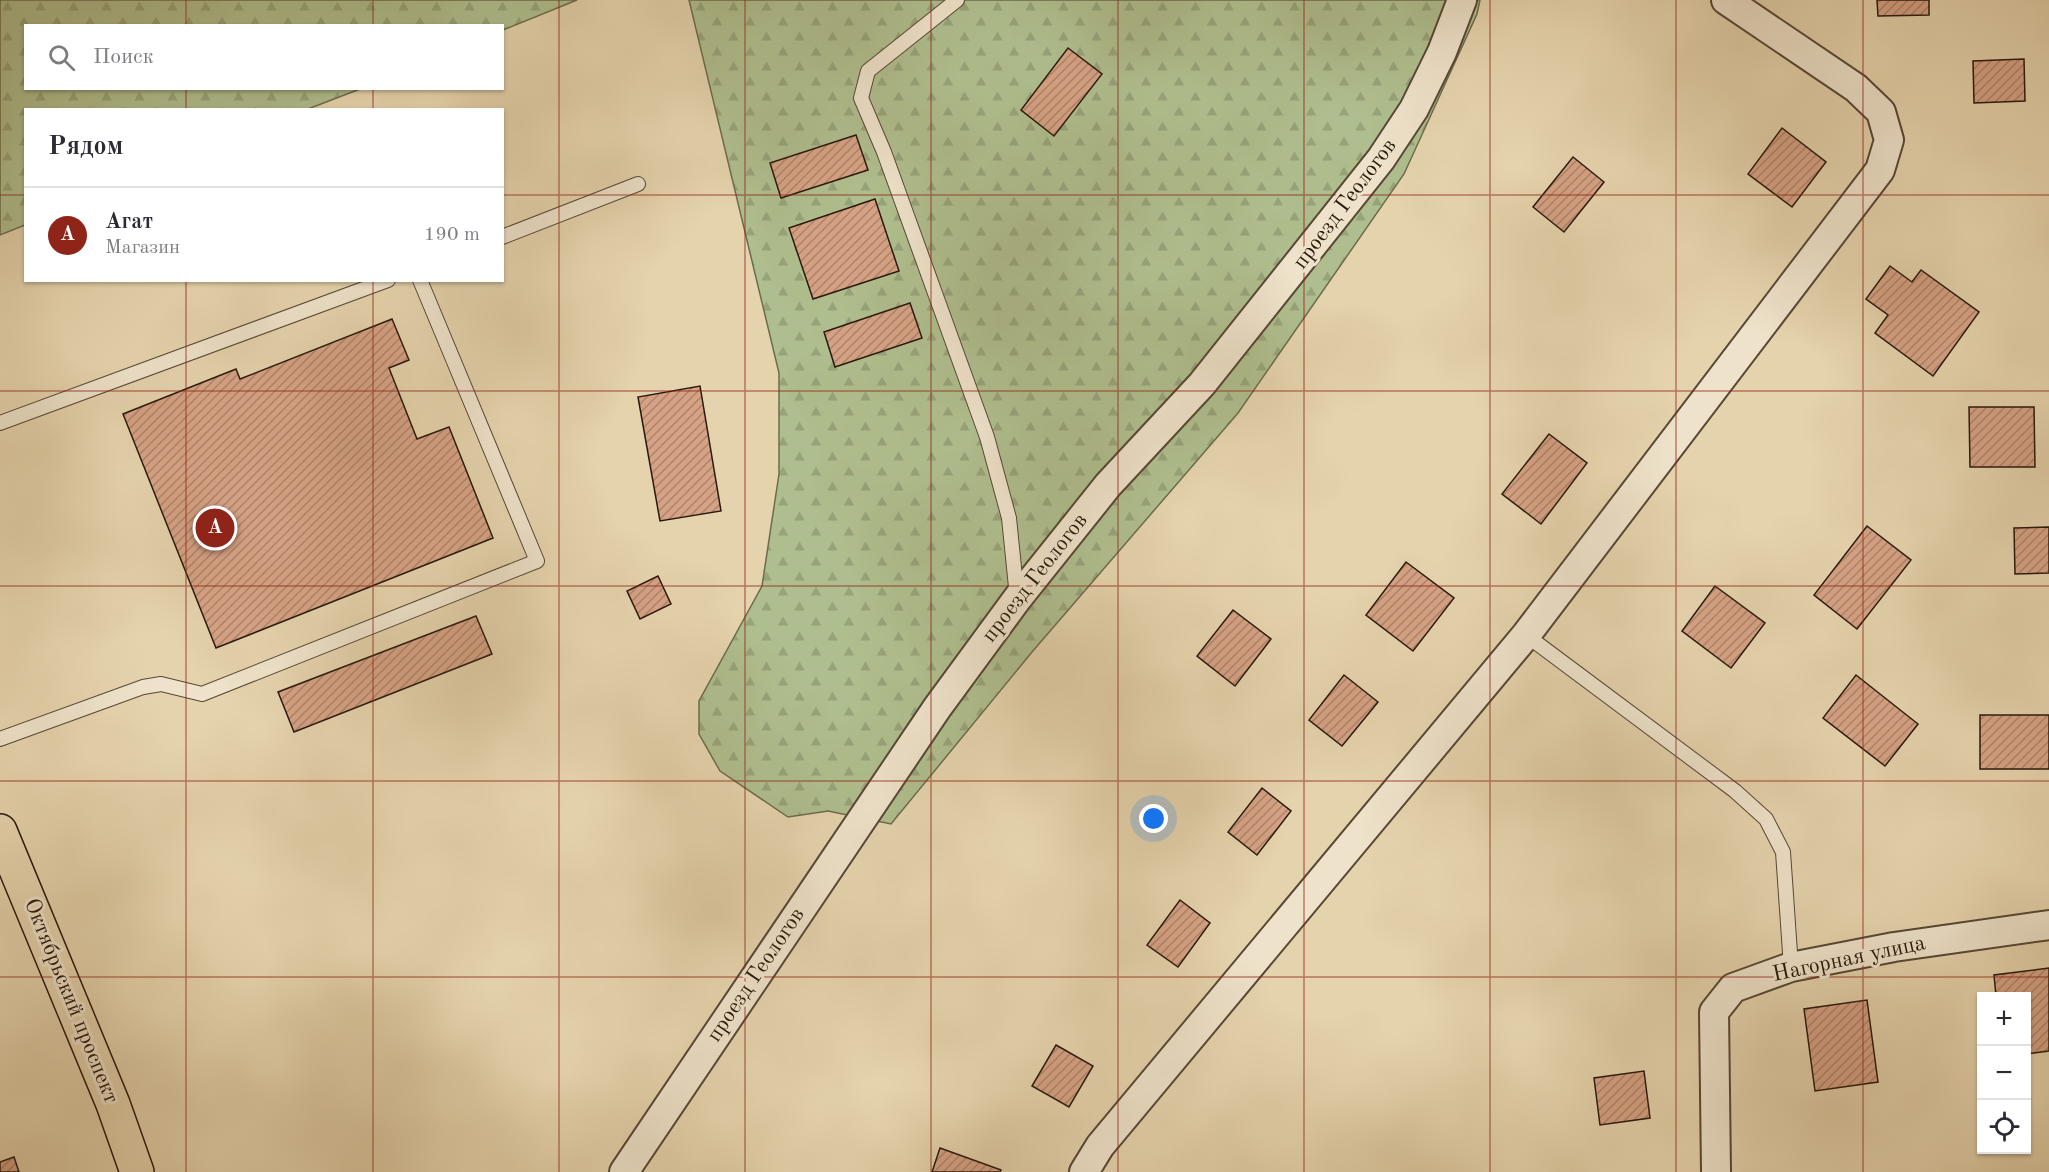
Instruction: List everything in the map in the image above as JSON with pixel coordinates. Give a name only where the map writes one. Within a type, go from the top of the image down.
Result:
[{"type":"main road","name":"Октябрьский проспект","points":[[0,831],[10,878],[137,1172]]},
{"type":"street","name":"проезд Геологов","points":[[624,1172],[937,708],[1017,599],[1108,485],[1202,384],[1381,159],[1414,109],[1442,52],[1461,0]]},
{"type":"street","points":[[1084,1172],[1100,1146],[1526,635],[1880,170],[1889,140],[1881,112],[1856,88],[1726,0]]},
{"type":"street","name":"Нагорная улица","points":[[1716,1172],[1714,1012],[1733,988],[1791,967],[1894,947],[2049,925]]},
{"type":"lane","points":[[957,0],[868,71],[861,98],[884,152],[987,437],[1009,518],[1017,599]]},
{"type":"lane","points":[[504,236],[638,184]]},
{"type":"lane","points":[[0,423],[383,282]]},
{"type":"lane","points":[[0,739],[143,687],[160,684],[202,694],[537,561],[421,282]]},
{"type":"lane","points":[[1526,635],[1735,791],[1766,819],[1783,852],[1791,967]]},
{"type":"green space","points":[[0,0],[577,0],[504,30],[504,24],[24,24],[24,90],[357,90],[311,108],[24,108],[24,225],[0,235]]},
{"type":"green space","points":[[689,0],[1480,0],[1477,14],[1404,174],[1238,413],[1032,652],[891,824],[828,811],[788,817],[720,771],[699,734],[699,701],[762,586],[779,474],[779,373]]},
{"type":"building","points":[[1877,0],[1929,0],[1929,15],[1878,16]]},
{"type":"building","points":[[1068,48],[1102,74],[1054,136],[1021,110]]},
{"type":"building","points":[[2024,59],[2025,101],[1974,103],[1973,61]]},
{"type":"building","points":[[1782,128],[1826,162],[1792,207],[1748,174]]},
{"type":"building","points":[[856,135],[868,170],[781,198],[770,163]]},
{"type":"building","points":[[1573,157],[1604,182],[1564,232],[1533,207]]},
{"type":"building","points":[[875,199],[899,271],[813,299],[789,228]]},
{"type":"building","points":[[1890,266],[1912,282],[1921,270],[1979,312],[1933,376],[1875,333],[1888,315],[1866,299]]},
{"type":"building","points":[[910,303],[922,338],[835,367],[824,332]]},
{"type":"building","points":[[392,319],[409,360],[389,368],[417,439],[449,427],[493,538],[216,648],[123,414],[236,369],[240,379]]},
{"type":"building","points":[[700,386],[721,511],[660,521],[638,397]]},
{"type":"building","points":[[1969,407],[2034,407],[2035,467],[1970,467]]},
{"type":"building","points":[[1549,434],[1587,463],[1541,524],[1502,494]]},
{"type":"building","points":[[1867,526],[1911,560],[1857,629],[1814,595]]},
{"type":"building","points":[[2049,527],[2049,573],[2015,574],[2014,528]]},
{"type":"building","points":[[1406,562],[1454,598],[1413,651],[1366,615]]},
{"type":"building","points":[[658,576],[671,604],[640,619],[627,591]]},
{"type":"building","points":[[1715,586],[1765,623],[1731,668],[1682,631]]},
{"type":"building","points":[[1233,610],[1271,639],[1235,686],[1197,656]]},
{"type":"building","points":[[476,616],[492,654],[294,732],[278,692]]},
{"type":"building","points":[[1344,675],[1378,702],[1342,746],[1309,720]]},
{"type":"building","points":[[1856,675],[1918,724],[1885,766],[1823,718]]},
{"type":"building","points":[[1980,715],[2049,715],[2049,769],[1980,769]]},
{"type":"building","points":[[1262,788],[1291,811],[1257,855],[1228,832]]},
{"type":"building","points":[[1180,900],[1210,923],[1178,967],[1147,945]]},
{"type":"building","points":[[2049,968],[2049,1051],[2031,1053],[2031,992],[1996,992],[1994,975]]},
{"type":"building","points":[[1867,1000],[1878,1082],[1815,1091],[1804,1009]]},
{"type":"building","points":[[1056,1045],[1093,1066],[1069,1107],[1032,1086]]},
{"type":"building","points":[[1644,1071],[1650,1118],[1600,1125],[1594,1078]]},
{"type":"building","points":[[940,1148],[1001,1170],[1000,1172],[932,1172]]},
{"type":"building","points":[[14,1157],[19,1172],[0,1172],[0,1162]]},
{"type":"place","name":"Агат","points":[[215,528]]}]
